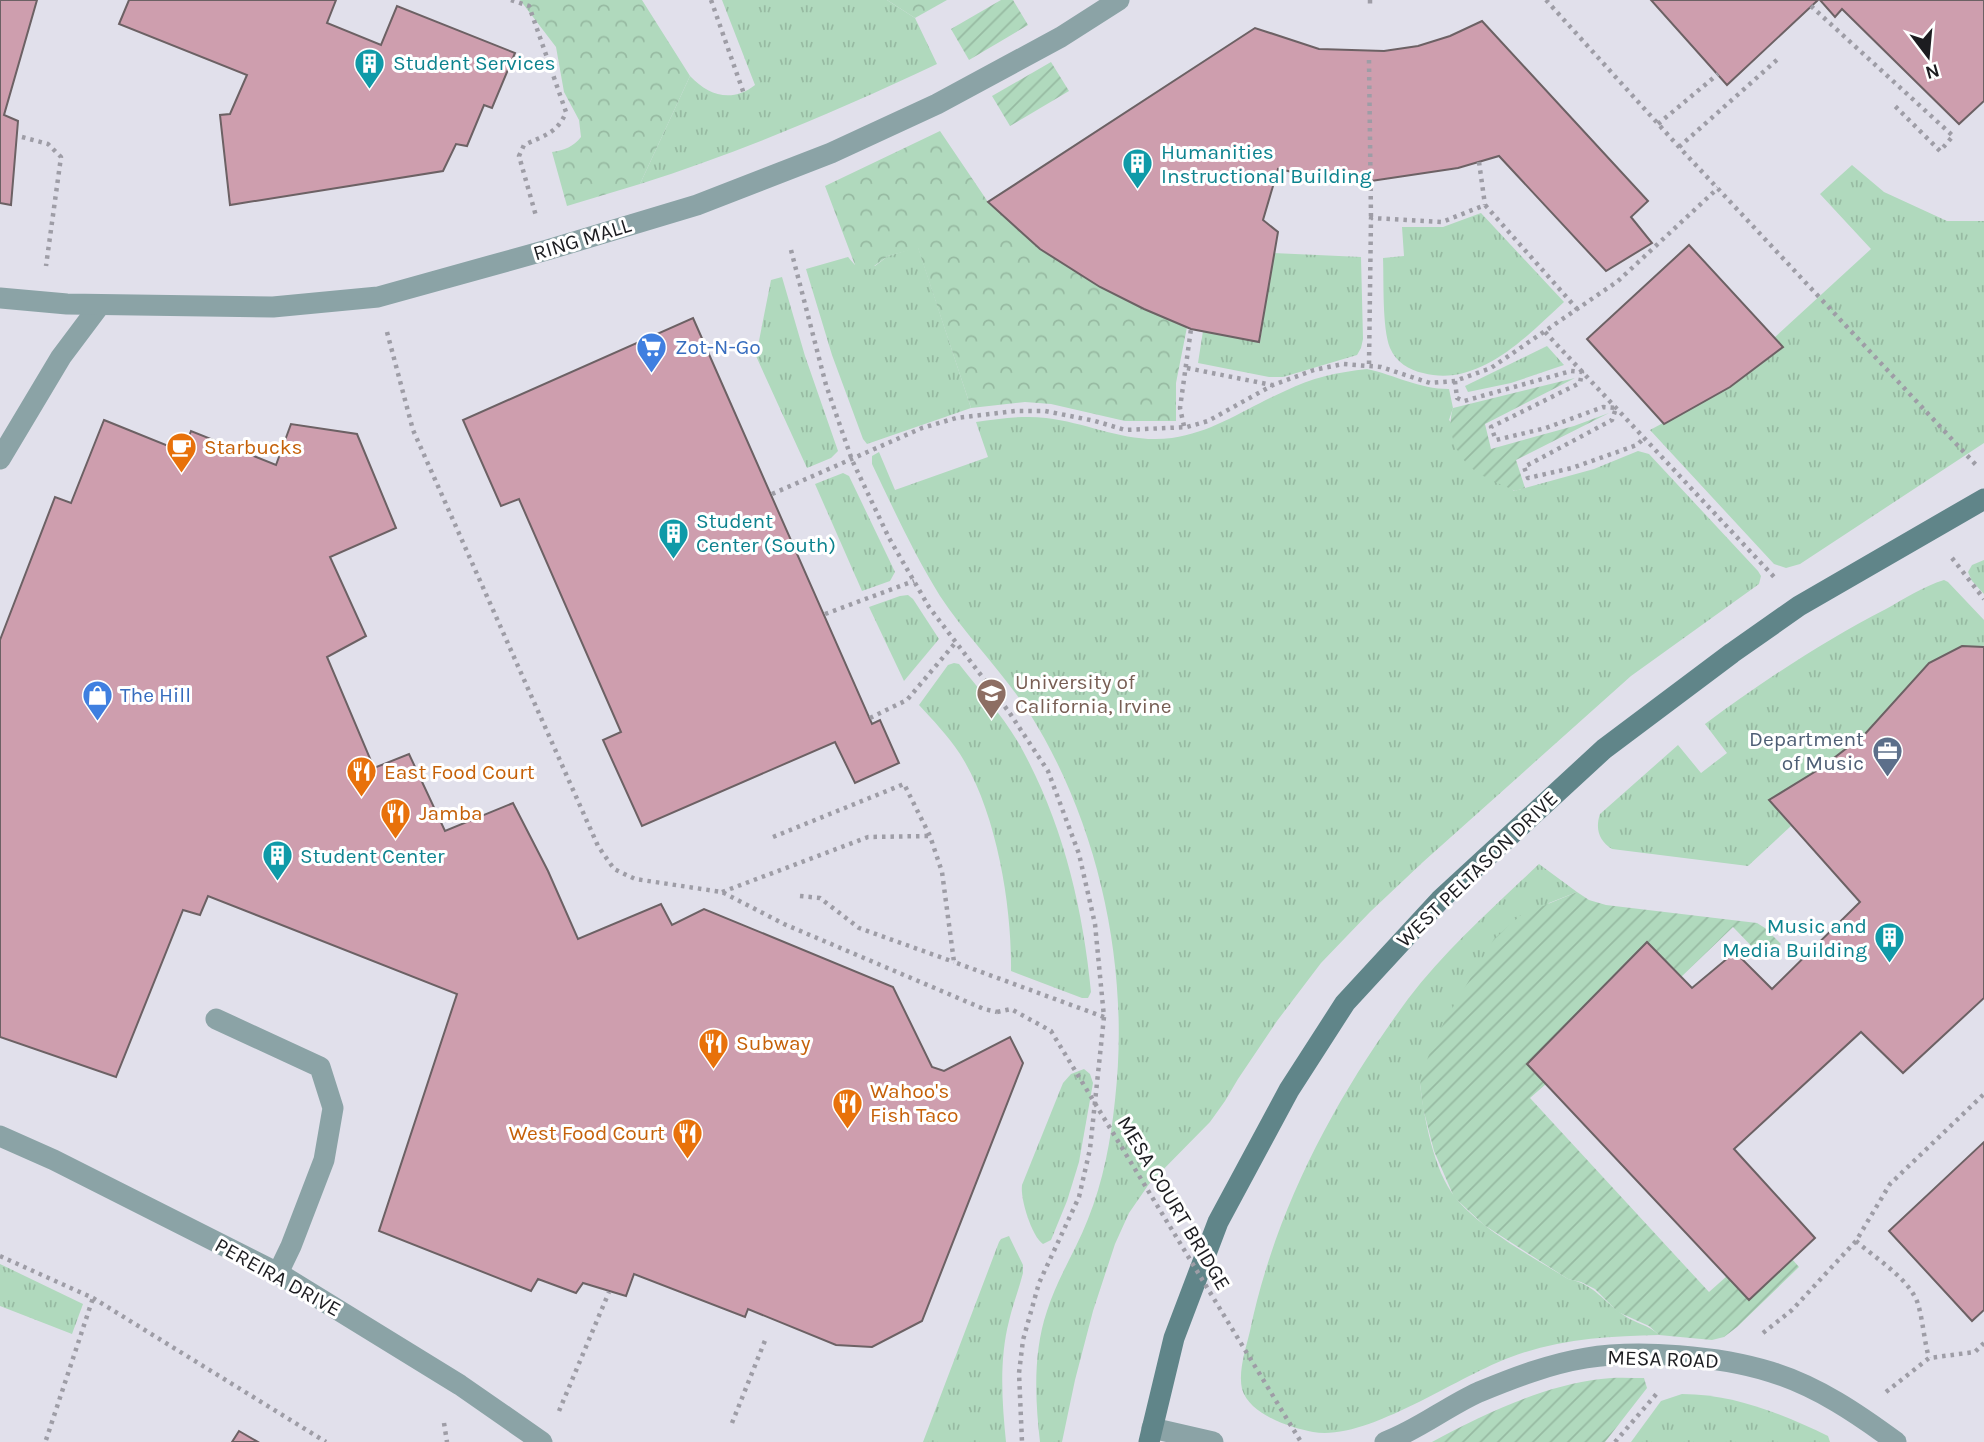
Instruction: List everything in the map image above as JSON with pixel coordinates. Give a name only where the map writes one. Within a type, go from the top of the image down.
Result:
[{"type":"street","name":"RING MALL","points":[[0,298],[100,305],[273,307],[378,297],[697,205],[831,153],[937,104],[1061,37],[1119,0]]},
{"type":"street","points":[[0,459],[61,357],[100,305]]},
{"type":"street","name":"WEST PELTASON DRIVE","points":[[1151,1435],[1174,1338],[1218,1222],[1289,1090],[1345,1003],[1440,900],[1604,749],[1732,653],[1800,606],[1984,499]]},
{"type":"street","points":[[216,1019],[320,1067],[333,1108],[324,1160],[278,1273]]},
{"type":"street","name":"PEREIRA DRIVE","points":[[0,1136],[54,1160],[278,1273],[449,1378],[542,1442]]},
{"type":"street","name":"MESA ROAD","points":[[1385,1442],[1415,1429],[1440,1412],[1478,1393],[1533,1371],[1587,1358],[1639,1354],[1727,1360],[1773,1372],[1823,1394],[1896,1442]]},
{"type":"street","points":[[1151,1435],[1213,1442]]},
{"type":"path","points":[[511,0],[529,6],[566,112],[562,124],[524,145],[519,156],[547,250]]},
{"type":"path","points":[[711,0],[744,94]]},
{"type":"path","points":[[1546,0],[1679,147],[1984,473]]},
{"type":"path","points":[[1811,6],[1952,136],[1940,151],[1894,105]]},
{"type":"path","points":[[1679,147],[1779,58]]},
{"type":"path","points":[[1369,60],[1369,364]]},
{"type":"path","points":[[1658,124],[1718,74]]},
{"type":"path","points":[[22,137],[48,144],[61,157],[41,302]]},
{"type":"path","points":[[1479,162],[1485,205],[1577,310]]},
{"type":"path","points":[[772,494],[922,428],[956,418],[1015,411],[1045,411],[1125,430],[1184,426],[1208,421],[1273,385],[1314,370],[1343,364],[1369,364],[1430,383],[1455,381],[1491,368],[1618,281],[1718,188]]},
{"type":"path","points":[[1371,218],[1442,222],[1485,205]]},
{"type":"path","points":[[791,250],[826,385],[852,460],[889,538],[929,607],[1009,712],[1048,771],[1079,854],[1095,925],[1104,1017],[1090,1149],[1079,1197],[1039,1283],[1023,1340],[1019,1373],[1022,1442]]},
{"type":"path","points":[[378,297],[413,430],[598,846],[614,869],[635,878],[722,892],[868,836],[930,836]]},
{"type":"path","points":[[1184,426],[1180,408],[1191,328]]},
{"type":"path","points":[[1545,332],[1800,606]]},
{"type":"path","points":[[1187,368],[1273,385]]},
{"type":"path","points":[[1455,381],[1458,398],[1464,401],[1571,371],[1582,372]]},
{"type":"path","points":[[1582,372],[1580,383],[1492,427],[1496,440],[1546,428],[1603,407],[1616,408]]},
{"type":"path","points":[[1616,408],[1612,420],[1524,467],[1528,478],[1572,468],[1637,445],[1644,438]]},
{"type":"path","points":[[1952,557],[1984,599]]},
{"type":"path","points":[[825,614],[914,581]]},
{"type":"path","points":[[870,719],[907,700],[956,642]]},
{"type":"path","points":[[773,837],[904,784],[930,836],[942,872],[954,962]]},
{"type":"path","name":"MESA COURT BRIDGE","points":[[722,892],[783,924],[984,1009],[997,1012],[1011,1009],[1051,1031],[1300,1442]]},
{"type":"path","points":[[800,896],[820,898],[859,929],[1104,1017]]},
{"type":"path","points":[[1727,1360],[1793,1310],[1856,1241],[1890,1184],[1984,1094]]},
{"type":"path","points":[[1856,1241],[1893,1268],[1917,1301],[1929,1358]]},
{"type":"path","points":[[0,1255],[93,1298],[326,1442]]},
{"type":"path","points":[[557,1417],[575,1368],[609,1292]]},
{"type":"path","points":[[46,1440],[93,1298]]},
{"type":"path","points":[[732,1423],[766,1338]]},
{"type":"path","points":[[1858,1415],[1929,1358],[1975,1352],[1984,1343]]},
{"type":"path","points":[[1615,1442],[1664,1385]]},
{"type":"path","points":[[444,1423],[447,1442]]},
{"type":"green space","points":[[520,0],[642,0],[690,76],[640,184],[567,206],[552,152],[568,148],[581,137],[579,120],[564,92],[556,47]]},
{"type":"green space","points":[[722,0],[887,0],[915,18],[937,64],[791,129],[640,184],[690,76],[705,88],[721,95],[738,94],[755,85]]},
{"type":"green space","points":[[887,0],[947,0],[915,18]]},
{"type":"green space","points":[[1001,0],[1013,0],[1028,25],[969,60],[951,29]]},
{"type":"green space","points":[[1051,62],[1069,91],[1010,126],[992,96]]},
{"type":"green space","points":[[940,131],[988,202],[1040,249],[1100,287],[1187,327],[1176,383],[1176,421],[1125,421],[1051,404],[1025,402],[971,408],[918,248],[888,256],[870,269],[859,268],[855,265],[825,186]]},
{"type":"green space","points":[[1852,165],[1884,192],[1947,221],[1984,221],[1984,443],[1800,564],[1786,568],[1774,564],[1650,430],[1730,387],[1783,348],[1774,338],[1871,249],[1820,194]]},
{"type":"green space","points":[[1481,213],[1564,302],[1518,343],[1482,366],[1444,376],[1413,370],[1396,357],[1387,339],[1383,258],[1404,256],[1402,227],[1443,227]]},
{"type":"green space","points":[[918,247],[971,408],[867,444],[832,355],[806,269],[848,257],[855,265],[875,266],[888,256]]},
{"type":"green space","points":[[1273,253],[1361,257],[1363,339],[1357,355],[1283,377],[1269,377],[1198,363],[1203,331],[1260,342]]},
{"type":"green space","points":[[782,277],[805,356],[838,451],[831,458],[807,468],[756,356],[771,280]]},
{"type":"green space","points":[[1547,346],[1564,365],[1511,383],[1468,392],[1465,386]]},
{"type":"green space","points":[[1367,369],[1417,384],[1449,389],[1453,408],[1449,420],[1514,491],[1594,469],[1638,451],[1649,454],[1758,571],[1761,576],[1759,584],[1631,676],[1423,862],[1321,963],[1277,1021],[1210,1122],[1149,1184],[1129,1213],[1115,1244],[1093,1311],[1062,1442],[1040,1442],[1036,1376],[1042,1327],[1056,1287],[1093,1205],[1111,1130],[1119,1050],[1113,950],[1092,851],[1075,803],[1054,757],[1030,714],[940,596],[896,514],[872,464],[872,456],[879,452],[895,490],[988,457],[976,422],[1037,417],[1124,436],[1172,438],[1202,431],[1305,382]]},
{"type":"green space","points":[[1575,378],[1485,424],[1491,449],[1574,426],[1609,413],[1516,460],[1525,488],[1515,491],[1488,479],[1467,464],[1457,450],[1451,425],[1453,408]]},
{"type":"green space","points":[[843,473],[849,476],[895,572],[890,581],[862,591],[815,484]]},
{"type":"green space","points":[[1984,560],[1984,594],[1968,572],[1972,565]]},
{"type":"green space","points":[[1944,580],[1984,620],[1984,647],[1962,646],[1929,663],[1865,734],[1821,768],[1769,800],[1791,826],[1748,866],[1612,849],[1604,842],[1598,830],[1600,814],[1678,745],[1701,773],[1727,753],[1705,724],[1816,649],[1914,593]]},
{"type":"green space","points":[[908,595],[939,639],[904,681],[869,607]]},
{"type":"green space","points":[[959,664],[1009,728],[1037,779],[1049,808],[1077,898],[1091,992],[1088,998],[1011,971],[1005,888],[983,802],[960,754],[919,705],[948,665]]},
{"type":"green space","points":[[1539,864],[1577,892],[1549,903],[1420,1084],[1431,1144],[1448,1186],[1465,1209],[1478,1220],[1539,1262],[1592,1289],[1617,1311],[1659,1335],[1584,1340],[1529,1351],[1489,1366],[1385,1418],[1335,1432],[1304,1430],[1261,1413],[1246,1398],[1242,1389],[1242,1367],[1261,1286],[1275,1242],[1311,1157],[1356,1076],[1408,999],[1454,946]]},
{"type":"green space","points":[[1577,892],[1589,900],[1606,905],[1757,923],[1781,944],[1764,959],[1733,927],[1681,977],[1647,943],[1528,1063],[1546,1084],[1530,1098],[1709,1292],[1727,1276],[1792,1259],[1799,1267],[1724,1337],[1712,1340],[1659,1335],[1649,1326],[1618,1312],[1595,1289],[1568,1279],[1484,1225],[1454,1197],[1434,1151],[1420,1084],[1428,1057],[1444,1022],[1494,939],[1521,915]]},
{"type":"green space","points":[[1084,1069],[1090,1074],[1093,1083],[1079,1162],[1051,1240],[1043,1244],[1035,1234],[1028,1217],[1022,1185],[1063,1083],[1071,1074]]},
{"type":"green space","points":[[1009,1236],[1023,1265],[1023,1273],[1009,1321],[1004,1351],[1006,1442],[923,1442],[999,1242]]},
{"type":"green space","points":[[0,1264],[83,1304],[72,1334],[0,1306]]},
{"type":"green space","points":[[1606,1378],[1644,1378],[1647,1388],[1605,1442],[1432,1442],[1472,1421],[1557,1388]]},
{"type":"green space","points":[[1682,1394],[1739,1401],[1793,1420],[1828,1436],[1830,1442],[1631,1442],[1661,1401]]},
{"type":"building","points":[[0,0],[37,0],[4,115],[18,121],[11,205],[0,203]]},
{"type":"building","name":"Student Services","points":[[129,0],[336,0],[327,23],[381,45],[397,6],[515,53],[492,108],[484,105],[467,146],[456,144],[443,171],[230,205],[220,115],[230,114],[247,75],[119,24]]},
{"type":"building","points":[[1651,0],[1818,0],[1727,85]]},
{"type":"building","points":[[1820,0],[1984,0],[1984,101],[1959,124],[1842,9],[1835,17]]},
{"type":"building","name":"Humanities Instructional Building","points":[[1482,21],[1648,201],[1631,217],[1652,243],[1606,271],[1499,156],[1458,168],[1371,181],[1322,178],[1278,169],[1263,220],[1278,232],[1259,342],[1191,329],[1100,287],[1040,249],[988,202],[1255,28],[1319,49],[1384,51],[1418,46],[1450,36]]},
{"type":"building","points":[[1689,245],[1783,347],[1730,387],[1664,424],[1587,339]]},
{"type":"building","name":"Student Center (South)","points":[[693,318],[872,724],[880,720],[899,763],[855,783],[835,742],[642,826],[603,740],[621,732],[519,499],[501,506],[463,420]]},
{"type":"building","name":"Student Center","points":[[104,420],[183,452],[191,431],[276,465],[291,424],[357,434],[396,528],[330,557],[366,636],[327,657],[374,768],[409,754],[445,831],[513,803],[548,871],[578,939],[661,904],[672,925],[704,909],[893,987],[932,1067],[944,1071],[1010,1037],[1023,1063],[922,1321],[872,1347],[836,1345],[748,1309],[745,1317],[634,1274],[626,1296],[583,1283],[576,1293],[538,1279],[531,1291],[379,1231],[457,994],[208,896],[200,915],[183,910],[116,1077],[0,1037],[0,640],[55,497],[71,503]]},
{"type":"building","name":"Music and Media Building","points":[[1962,646],[1984,647],[1984,998],[1903,1073],[1861,1032],[1734,1149],[1815,1238],[1749,1300],[1527,1064],[1647,942],[1692,988],[1735,952],[1772,989],[1860,902],[1769,800],[1821,768],[1865,734],[1929,663]]},
{"type":"building","points":[[1984,1142],[1984,1310],[1972,1321],[1889,1231]]},
{"type":"building","points":[[239,1431],[258,1442],[232,1442]]},
{"type":"place","name":"Student Services","points":[[370,90]]},
{"type":"place","name":"Humanities Instructional Building","points":[[1138,191]]},
{"type":"place","name":"Zot-N-Go","points":[[652,374]]},
{"type":"place","name":"Starbucks","points":[[181,474]]},
{"type":"place","name":"Student Center (South)","points":[[673,560]]},
{"type":"place","name":"University of California, Irvine","points":[[992,721]]},
{"type":"place","name":"The Hill","points":[[97,722]]},
{"type":"place","name":"Department of Music","points":[[1887,778]]},
{"type":"place","name":"East Food Court","points":[[361,799]]},
{"type":"place","name":"Jamba","points":[[396,840]]},
{"type":"place","name":"Student Center","points":[[277,883]]},
{"type":"place","name":"Music and Media Building","points":[[1890,965]]},
{"type":"place","name":"Subway","points":[[713,1070]]},
{"type":"place","name":"Wahoo's Fish Taco","points":[[847,1130]]},
{"type":"place","name":"West Food Court","points":[[688,1160]]}]
